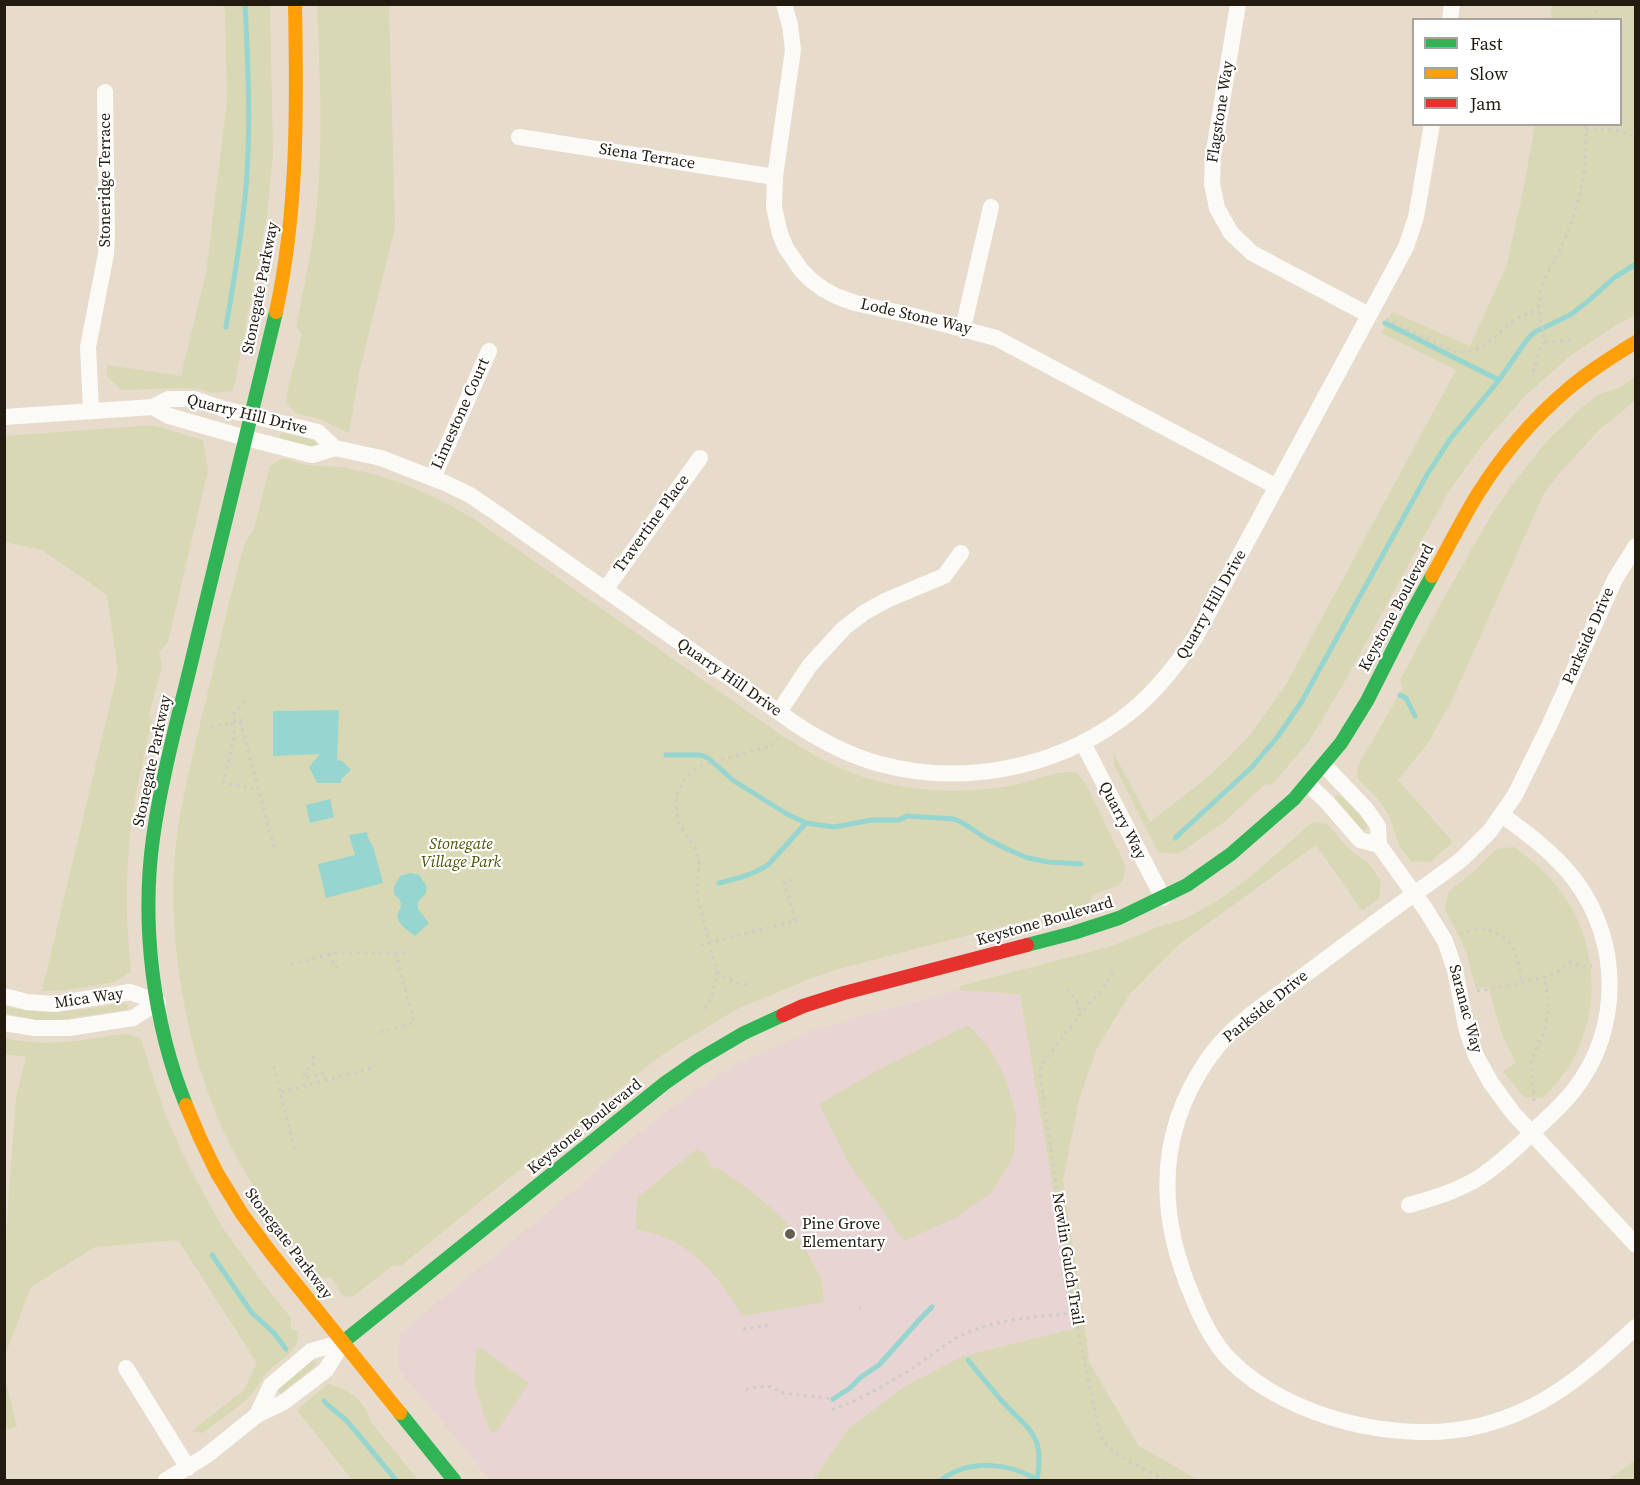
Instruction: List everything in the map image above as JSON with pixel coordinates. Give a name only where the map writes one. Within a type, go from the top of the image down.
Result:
[{"type":"street","name":"Stonegate Parkway","points":[[295,4],[297,144],[291,224],[279,298],[158,803],[150,864],[149,928],[152,967],[158,1002],[177,1077],[197,1131],[217,1173],[249,1225],[453,1480]]},
{"type":"street","name":"Lode Stone Way","points":[[784,4],[793,50],[775,177],[774,207],[780,234],[793,259],[811,280],[836,296],[855,303],[963,328],[1013,345],[1277,487]]},
{"type":"street","name":"Flagstone Way","points":[[1238,4],[1213,157],[1212,184],[1217,208],[1231,232],[1252,253],[1378,317]]},
{"type":"street","name":"Stoneridge Terrace","points":[[91,411],[88,347],[106,254],[107,236],[105,92]]},
{"type":"street","name":"Quarry Hill Drive","points":[[153,407],[169,416],[312,455],[335,448],[381,458],[433,478],[470,495],[779,712],[813,735],[840,749],[880,764],[914,771],[966,773],[998,770],[1047,758],[1083,743],[1120,721],[1158,687],[1176,666],[1196,636],[1277,487],[1378,317],[1411,233],[1432,126]]},
{"type":"street","name":"Siena Terrace","points":[[519,137],[775,177]]},
{"type":"street","points":[[963,328],[991,207]]},
{"type":"street","name":"Keystone Boulevard","points":[[343,1342],[665,1083],[744,1033],[803,1006],[844,993],[1119,918],[1187,885],[1231,854],[1308,784],[1341,743],[1367,701],[1411,614],[1493,471],[1556,400],[1586,374],[1635,342]]},
{"type":"street","name":"Limestone Court","points":[[433,478],[489,351]]},
{"type":"street","name":"Quarry Hill Drive","points":[[4,417],[153,407],[168,399],[194,399],[318,432],[335,448]]},
{"type":"street","name":"Travertine Place","points":[[605,590],[700,458]]},
{"type":"street","name":"Parkside Drive","points":[[1635,546],[1615,579],[1530,766],[1502,815],[1490,831],[1463,858],[1256,1011],[1238,1026],[1210,1057],[1191,1088],[1178,1122],[1169,1158],[1167,1187],[1169,1222],[1179,1262],[1191,1294],[1215,1342],[1240,1370],[1267,1388],[1298,1406],[1333,1418],[1363,1425],[1418,1432],[1451,1431],[1483,1425],[1518,1413],[1563,1390],[1583,1375],[1635,1327]]},
{"type":"street","points":[[779,712],[810,665],[844,628],[865,612],[887,600],[944,576],[961,553]]},
{"type":"street","name":"Quarry Way","points":[[1083,743],[1163,898]]},
{"type":"street","name":"Saranac Way","points":[[1324,765],[1366,809],[1378,826],[1379,845],[1415,894],[1445,941],[1455,970],[1467,1030],[1476,1056],[1501,1097],[1635,1245]]},
{"type":"street","name":"Saranac Way","points":[[1308,784],[1360,840],[1379,845]]},
{"type":"street","points":[[1408,1205],[1442,1196],[1481,1176],[1532,1133],[1574,1090],[1583,1077],[1598,1048],[1607,1017],[1610,1002],[1609,955],[1591,905],[1563,865],[1502,815]]},
{"type":"street","name":"Mica Way","points":[[4,996],[27,1002],[55,1004],[130,992],[158,1002]]},
{"type":"street","name":"Mica Way","points":[[4,1023],[35,1028],[69,1028],[133,1018],[158,1002]]},
{"type":"street","points":[[257,1415],[271,1385],[311,1351],[343,1342]]},
{"type":"street","points":[[166,1480],[188,1468],[222,1444],[257,1415],[284,1402],[326,1370],[343,1342]]},
{"type":"street","points":[[126,1368],[188,1468]]},
{"type":"path","points":[[1545,342],[1539,310],[1540,294],[1572,222],[1582,191],[1585,126]]},
{"type":"path","points":[[1585,130],[1611,128],[1635,138]]},
{"type":"path","points":[[1378,317],[1452,351],[1471,351],[1487,344],[1518,318],[1539,310]]},
{"type":"path","points":[[1533,372],[1541,347],[1545,342],[1572,340]]},
{"type":"path","points":[[246,700],[234,713],[274,847]]},
{"type":"path","points":[[211,727],[237,721]]},
{"type":"path","points":[[237,721],[223,782],[258,790]]},
{"type":"path","points":[[705,1010],[712,996],[717,972],[697,895],[699,860],[695,848],[679,824],[676,807],[677,795],[683,781],[694,770],[707,763],[772,745],[783,735]]},
{"type":"path","points":[[792,880],[784,882],[795,921]]},
{"type":"path","points":[[701,945],[802,918]]},
{"type":"path","points":[[1458,935],[1483,929],[1503,938],[1515,950],[1522,983]]},
{"type":"path","points":[[291,965],[330,953],[407,953]]},
{"type":"path","points":[[330,953],[333,965],[341,969]]},
{"type":"path","points":[[380,1032],[414,1023],[396,954]]},
{"type":"path","points":[[1475,992],[1522,983],[1556,973],[1571,962],[1581,966],[1593,966]]},
{"type":"path","points":[[717,972],[737,984],[750,985]]},
{"type":"path","name":"Newlin Gulch Trail","points":[[1113,972],[1104,987],[1080,1014],[1041,1066],[1040,1074],[1074,1313],[1100,1435],[1105,1444],[1125,1459],[1165,1480]]},
{"type":"path","points":[[1534,1101],[1531,1060],[1543,1034],[1548,1014],[1544,975]]},
{"type":"path","points":[[1067,989],[1079,1004],[1080,1014]]},
{"type":"path","points":[[313,1056],[315,1063],[304,1073],[304,1078],[323,1073],[326,1080]]},
{"type":"path","points":[[274,1066],[296,1154]]},
{"type":"path","points":[[281,1092],[376,1067]]},
{"type":"path","points":[[832,1410],[852,1403],[894,1379],[966,1333],[1003,1321],[1074,1313]]},
{"type":"path","points":[[743,1329],[769,1325]]},
{"type":"path","points":[[746,1390],[768,1386],[784,1393],[833,1399]]},
{"type":"shaded area","name":"Pine Grove Elementary","points":[[960,990],[1020,994],[1074,1329],[963,1356],[849,1428],[813,1480],[490,1480],[398,1368],[400,1333],[574,1191],[601,1164],[663,1114],[732,1067],[806,1033]]},
{"type":"green space","points":[[223,5],[270,5],[273,154],[267,216],[235,382],[232,391],[212,393],[183,388],[122,390],[107,377],[107,365],[181,376],[206,273],[227,102]]},
{"type":"green space","points":[[317,5],[389,5],[395,228],[359,373],[349,433],[320,419],[295,413],[286,401],[302,334],[296,327],[311,250],[318,197],[320,114]]},
{"type":"green space","points":[[1552,5],[1635,5],[1635,315],[1570,356],[1525,396],[1483,444],[1449,491],[1341,688],[1309,741],[1273,784],[1264,785],[1223,823],[1178,854],[1158,852],[1114,765],[1113,752],[1150,822],[1203,781],[1248,737],[1284,688],[1456,370],[1381,333],[1392,312],[1470,346],[1507,265],[1535,126],[1622,126],[1622,18],[1551,18]]},
{"type":"green space","points":[[1635,377],[1635,401],[1600,429],[1544,493],[1453,698],[1428,743],[1398,780],[1453,842],[1430,862],[1411,861],[1400,847],[1389,815],[1376,797],[1358,779],[1357,767],[1403,688],[1400,680],[1445,596],[1492,514],[1515,481],[1547,441],[1580,409],[1598,395],[1620,387]]},
{"type":"green space","points":[[155,426],[203,440],[208,470],[168,642],[159,652],[162,667],[149,715],[152,722],[132,816],[127,895],[131,972],[114,982],[68,990],[42,991],[118,671],[107,595],[42,550],[5,542],[5,436]]},
{"type":"green space","points":[[284,433],[316,441],[318,447],[316,449],[280,438],[280,435]]},
{"type":"green space","name":"Stonegate Village Park","points":[[282,458],[316,466],[341,467],[393,480],[458,510],[774,730],[816,756],[849,772],[899,786],[959,791],[999,788],[1058,773],[1078,774],[1084,781],[1126,866],[1122,881],[1119,885],[1093,895],[1088,904],[842,968],[737,1009],[646,1067],[402,1265],[392,1266],[352,1297],[343,1296],[331,1277],[320,1279],[296,1248],[253,1185],[234,1152],[203,1079],[183,997],[177,956],[174,874],[177,835],[184,796],[246,540],[254,530],[270,466]]},
{"type":"green space","points":[[1337,795],[1353,807],[1368,825],[1366,830],[1362,831],[1336,801],[1334,798]]},
{"type":"green space","points":[[1315,822],[1328,824],[1346,846],[1370,865],[1381,881],[1379,898],[1362,911],[1316,845],[1178,945],[1130,994],[1097,1048],[1079,1100],[1063,1180],[1089,1362],[1138,1445],[1198,1480],[813,1480],[849,1428],[904,1387],[963,1356],[1074,1329],[1020,994],[960,990],[960,986],[1112,946],[1155,928],[1185,919],[1217,901],[1255,873]]},
{"type":"green space","points":[[1514,847],[1546,874],[1568,902],[1586,942],[1590,964],[1592,985],[1586,1029],[1571,1063],[1543,1098],[1525,1097],[1503,1071],[1516,1063],[1503,1037],[1488,987],[1476,989],[1466,950],[1445,909],[1449,891],[1497,849]]},
{"type":"green space","points":[[128,1004],[127,1010],[40,1021],[5,1013],[4,1006],[50,1012]]},
{"type":"green space","points":[[968,1025],[990,1049],[1006,1079],[1016,1116],[1014,1155],[992,1192],[955,1218],[904,1241],[848,1162],[819,1104],[878,1070]]},
{"type":"green space","points":[[123,1034],[140,1037],[164,1111],[186,1161],[222,1227],[291,1318],[291,1329],[298,1331],[297,1344],[290,1354],[267,1373],[250,1396],[202,1433],[192,1431],[244,1390],[257,1363],[178,1240],[95,1247],[31,1287],[5,1355],[4,1270],[9,1192],[16,1098],[26,1057],[5,1054],[5,1038],[50,1043]]},
{"type":"green space","points":[[697,1149],[707,1156],[711,1169],[719,1168],[756,1195],[782,1218],[802,1243],[821,1278],[824,1302],[742,1316],[718,1279],[685,1248],[659,1235],[636,1229],[637,1198]]},
{"type":"green space","points":[[479,1348],[529,1383],[497,1431],[493,1432],[490,1431],[484,1416],[475,1384],[476,1350]]},
{"type":"green space","points":[[313,1359],[316,1365],[282,1393],[279,1393],[277,1387]]},
{"type":"green space","points":[[4,1374],[17,1427],[5,1429],[4,1429]]},
{"type":"green space","points":[[328,1384],[349,1392],[360,1402],[371,1422],[418,1480],[352,1480],[297,1410]]},
{"type":"green space","points":[[1635,1460],[1635,1480],[1608,1480]]},
{"type":"water","points":[[339,710],[337,760],[342,761],[351,770],[341,779],[341,783],[317,783],[309,767],[320,754],[273,756],[273,711]]},
{"type":"water","points":[[330,799],[334,817],[310,823],[306,805]]},
{"type":"water","points":[[367,832],[383,883],[326,898],[318,864],[355,855],[349,835]]},
{"type":"water","points":[[411,873],[419,875],[427,887],[426,893],[418,902],[418,909],[429,923],[415,936],[399,922],[397,917],[401,903],[394,894],[394,887],[400,876]]},
{"type":"waterway","points":[[226,327],[240,240],[248,164],[245,4]]},
{"type":"waterway","points":[[1175,838],[1252,767],[1279,735],[1302,701],[1428,473],[1451,438],[1499,380],[1526,341],[1537,331],[1570,315],[1615,277],[1636,264]]},
{"type":"waterway","points":[[1385,323],[1499,380]]},
{"type":"waterway","points":[[1400,695],[1406,698],[1415,716]]},
{"type":"waterway","points":[[666,755],[701,755],[708,758],[734,781],[806,823],[834,827],[872,820],[899,820],[907,816],[954,819],[987,839],[1028,858],[1081,864]]},
{"type":"waterway","points":[[719,883],[742,877],[768,865],[806,823]]},
{"type":"waterway","points":[[212,1255],[252,1313],[273,1332],[286,1349]]},
{"type":"waterway","points":[[833,1399],[879,1365],[932,1307]]},
{"type":"waterway","points":[[968,1360],[1027,1427],[1037,1442],[1039,1452],[1037,1480]]},
{"type":"waterway","points":[[324,1401],[345,1419],[396,1480]]},
{"type":"waterway","points":[[941,1480],[964,1469],[989,1465],[1014,1469],[1038,1480]]},
{"type":"traffic: fast","points":[[186,1105],[165,1041],[153,973],[148,905],[153,838],[172,742],[276,312]]},
{"type":"traffic: fast","points":[[1027,945],[1119,918],[1187,885],[1231,854],[1294,799],[1341,743],[1367,701],[1432,576]]},
{"type":"traffic: fast","points":[[343,1342],[665,1083],[744,1033],[783,1015]]},
{"type":"traffic: fast","points":[[400,1413],[454,1480]]},
{"type":"traffic: slow","points":[[276,312],[289,236],[292,197],[296,120],[295,4]]},
{"type":"traffic: slow","points":[[1432,576],[1479,492],[1520,437],[1555,400],[1576,382],[1636,342]]},
{"type":"traffic: slow","points":[[186,1105],[217,1173],[242,1214],[400,1413]]},
{"type":"traffic: jam","points":[[783,1015],[844,993],[1027,945]]},
{"type":"place","name":"Pine Grove Elementary","points":[[790,1234]]}]
